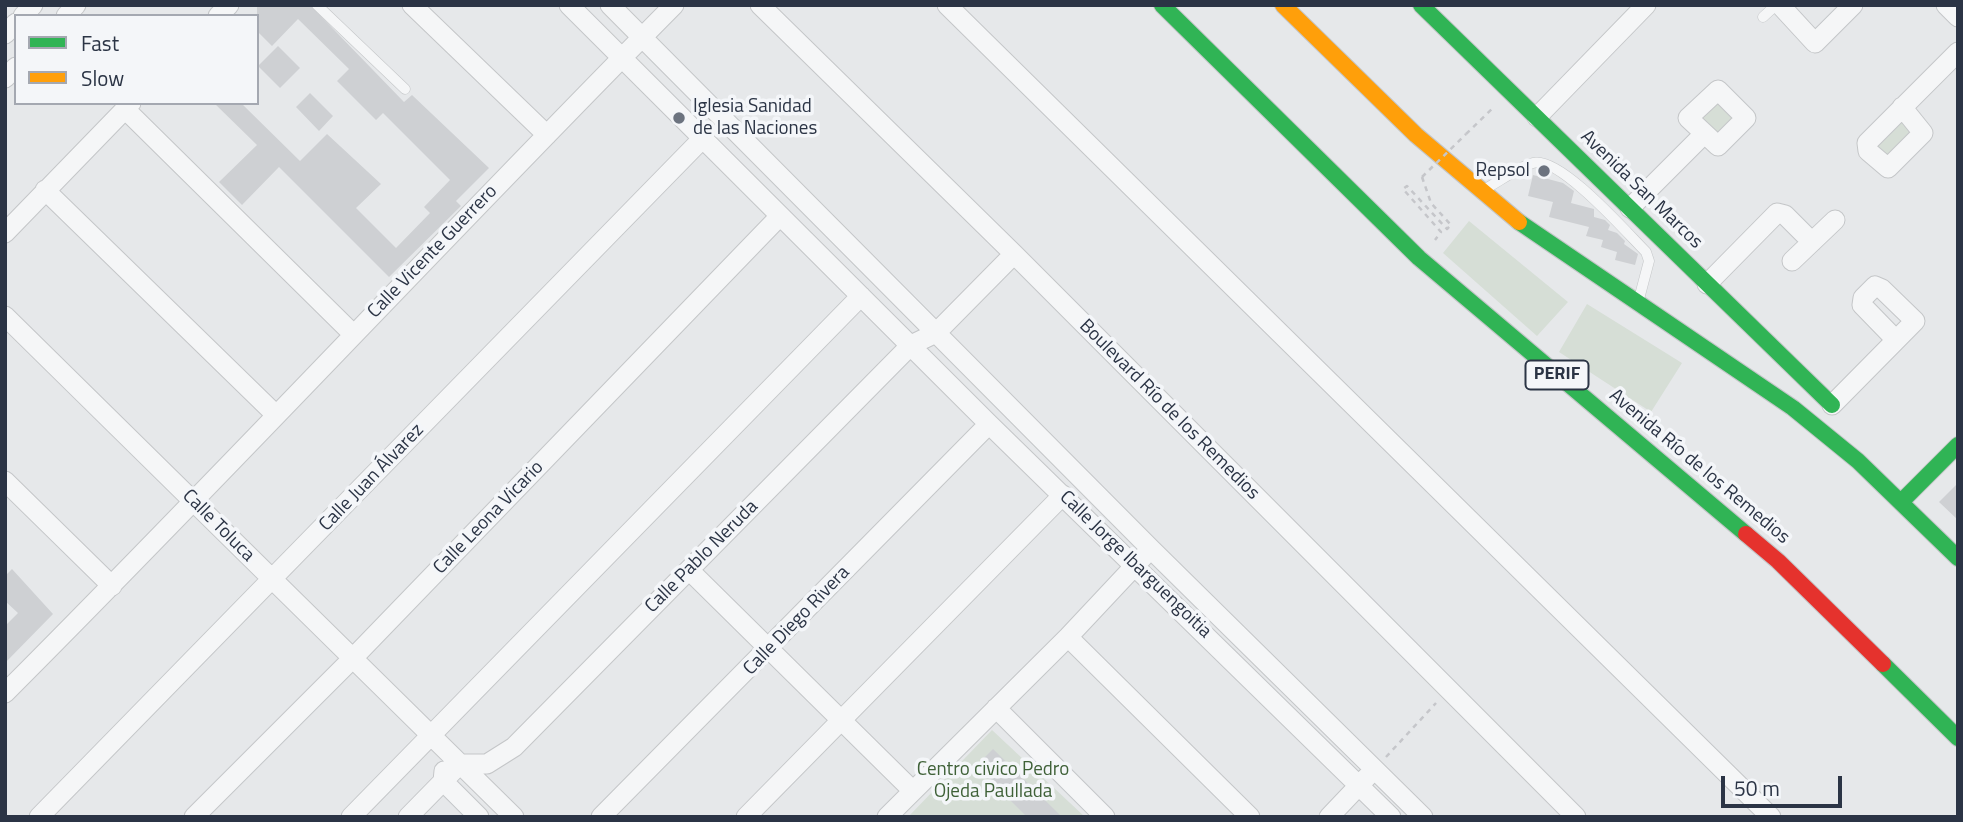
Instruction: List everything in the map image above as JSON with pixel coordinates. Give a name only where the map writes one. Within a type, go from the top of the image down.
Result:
[{"type":"main road","name":"Avenida Río de los Remedios","points":[[1162,5],[1419,258],[1778,561],[1958,738]]},
{"type":"main road","points":[[1283,5],[1422,143],[1480,192],[1567,257],[1793,408],[1850,454],[1958,558]]},
{"type":"main road","name":"Avenida San Marcos","points":[[1421,5],[1536,117],[1552,150],[1630,208],[1832,405]]},
{"type":"main road","points":[[1901,502],[1958,445]]},
{"type":"main road","points":[[1931,712],[1958,732]]},
{"type":"street","points":[[412,5],[547,135]]},
{"type":"street","name":"Calle Jorge Ibarguengoitia","points":[[569,5],[989,424],[1391,817]]},
{"type":"street","name":"Calle Jorge Ibarguengoitia","points":[[610,5],[1151,549],[1423,817]]},
{"type":"street","name":"Calle Vicente Guerrero","points":[[5,693],[195,503],[276,415],[674,5]]},
{"type":"street","name":"Boulevard Río de los Remedios","points":[[760,5],[1014,254],[1576,817]]},
{"type":"street","points":[[947,5],[1771,817]]},
{"type":"street","points":[[1536,117],[1646,5]]},
{"type":"street","points":[[1778,5],[1815,43],[1853,5]]},
{"type":"street","points":[[1902,107],[1958,52]]},
{"type":"street","points":[[5,233],[128,106],[354,334]]},
{"type":"street","points":[[1630,208],[1703,135]]},
{"type":"street","name":"Calle Juan Álvarez","points":[[39,817],[703,138]]},
{"type":"street","points":[[45,190],[276,415]]},
{"type":"street","points":[[1707,284],[1779,212],[1812,242]]},
{"type":"street","name":"Calle Leona Vicario","points":[[194,817],[353,658],[780,216]]},
{"type":"street","points":[[1792,261],[1835,220]]},
{"type":"street","name":"Calle Pablo Neruda","points":[[460,764],[487,764],[514,747],[911,345],[936,333],[1014,254]]},
{"type":"street","points":[[351,817],[861,296]]},
{"type":"street","name":"Calle Toluca","points":[[5,316],[514,817]]},
{"type":"street","points":[[1832,405],[1896,340]]},
{"type":"street","name":"Calle Diego Rivera","points":[[601,817],[771,649],[989,424]]},
{"type":"street","points":[[5,481],[112,586]]},
{"type":"street","points":[[746,817],[1063,495]]},
{"type":"street","points":[[887,817],[1151,549]]},
{"type":"street","points":[[689,570],[913,791]]},
{"type":"street","points":[[1068,636],[1250,817]]},
{"type":"street","points":[[996,708],[1104,817]]},
{"type":"street","points":[[431,735],[442,755],[443,781],[479,817]]},
{"type":"street","points":[[408,817],[460,764]]},
{"type":"street","points":[[1329,817],[1374,770]]},
{"type":"lane","points":[[317,5],[405,89]]},
{"type":"lane","points":[[1763,17],[1778,5]]},
{"type":"lane","points":[[1480,192],[1552,150],[1565,173],[1646,252],[1649,261],[1638,303]]},
{"type":"path","points":[[1419,258],[1441,232],[1403,189],[1407,186],[1447,229],[1451,225],[1431,204],[1422,177],[1485,116]]},
{"type":"path","points":[[1374,770],[1448,690]]},
{"type":"green space","points":[[1718,96],[1740,118],[1718,140],[1695,118]]},
{"type":"green space","points":[[1903,115],[1919,133],[1888,163],[1871,145]]},
{"type":"green space","points":[[1469,221],[1568,302],[1537,336],[1443,253]]},
{"type":"green space","points":[[1587,304],[1682,363],[1651,412],[1559,352]]},
{"type":"green space","name":"Centro civico Pedro Ojeda Paullada","points":[[992,730],[1085,817],[908,817]]},
{"type":"building","points":[[257,5],[310,5],[404,102],[412,95],[489,168],[456,201],[461,206],[389,277],[279,167],[242,205],[219,182],[257,145],[216,105],[243,105],[300,161],[327,134],[381,184],[356,208],[396,248],[430,213],[424,207],[450,180],[383,113],[376,120],[337,81],[349,69],[298,19],[272,46],[259,33]]},
{"type":"building","points":[[278,46],[300,68],[280,88],[259,65]]},
{"type":"building","points":[[310,93],[333,116],[319,131],[296,107]]},
{"type":"building","points":[[1533,175],[1563,183],[1574,191],[1571,203],[1594,209],[1594,217],[1605,220],[1610,225],[1608,230],[1617,233],[1625,241],[1624,244],[1638,254],[1635,265],[1615,260],[1617,252],[1601,247],[1603,240],[1586,236],[1589,227],[1549,217],[1553,202],[1528,196]]},
{"type":"building","points":[[1958,483],[1958,520],[1939,502]]},
{"type":"building","points":[[12,569],[53,614],[5,663],[5,626],[18,613],[5,601],[5,576]]},
{"type":"building","points":[[993,749],[1062,817],[1027,817],[976,766]]},
{"type":"traffic: fast","points":[[1162,5],[1419,258],[1746,534]]},
{"type":"traffic: fast","points":[[1421,5],[1832,405]]},
{"type":"traffic: fast","points":[[1519,222],[1793,408],[1858,461],[1958,558]]},
{"type":"traffic: fast","points":[[1901,502],[1958,445]]},
{"type":"traffic: fast","points":[[1883,664],[1958,738]]},
{"type":"traffic: slow","points":[[1283,5],[1416,135],[1519,222]]},
{"type":"traffic: jam","points":[[1746,534],[1778,561],[1883,664]]},
{"type":"place","name":"Iglesia Sanidad de las Naciones","points":[[679,118]]},
{"type":"place","name":"Repsol","points":[[1544,171]]}]
